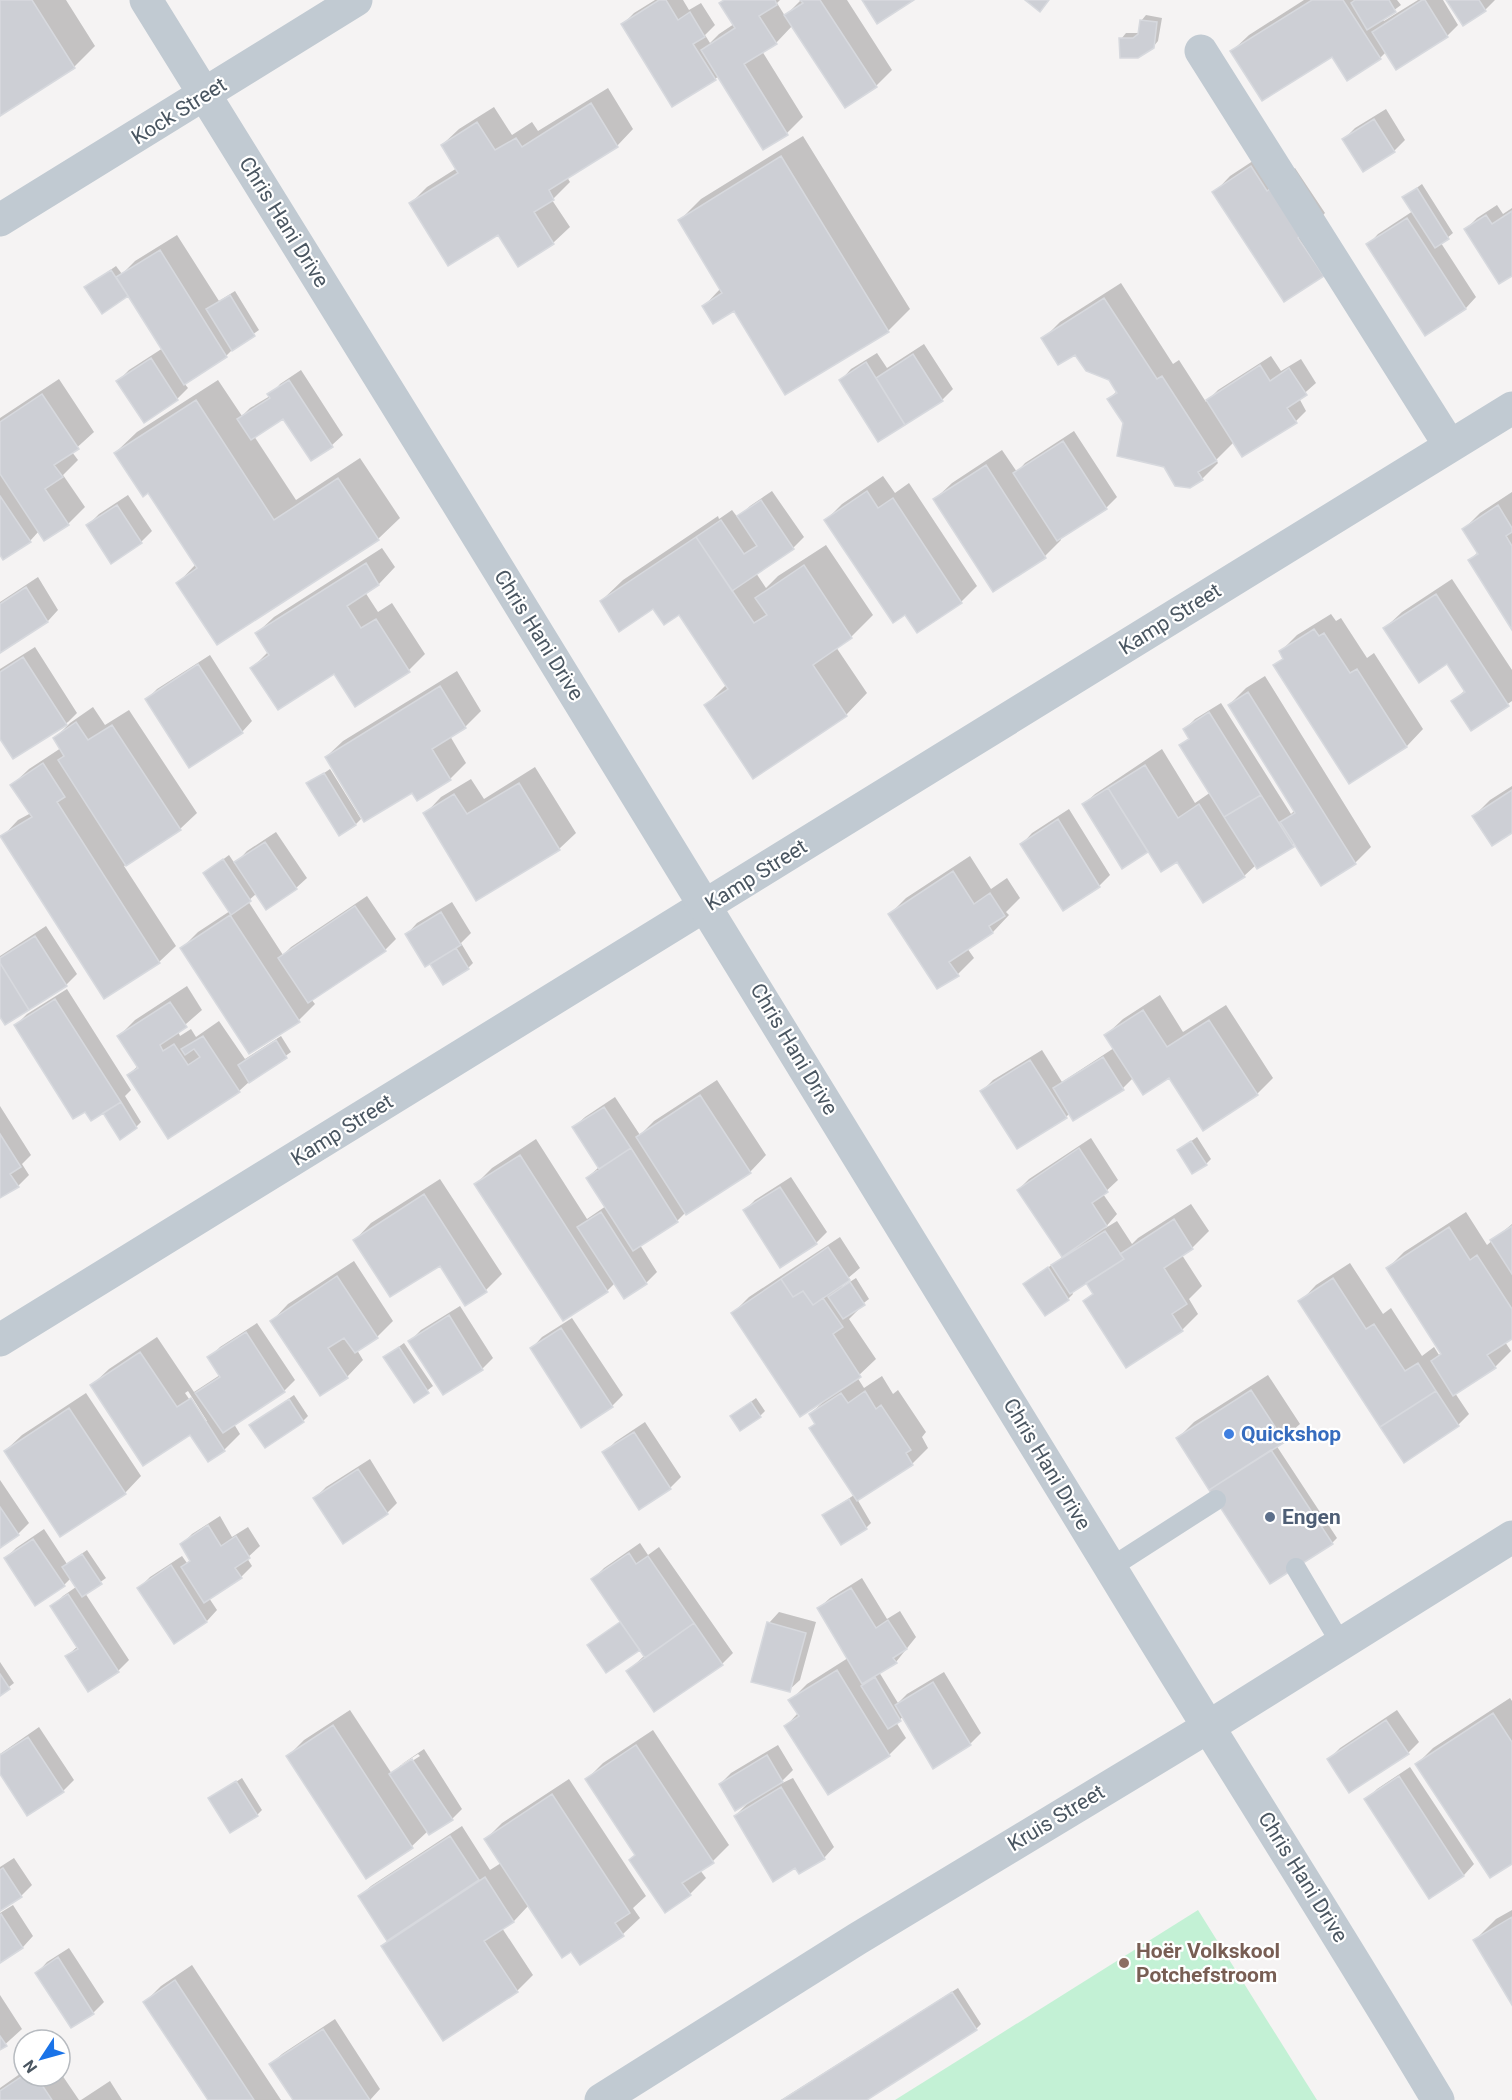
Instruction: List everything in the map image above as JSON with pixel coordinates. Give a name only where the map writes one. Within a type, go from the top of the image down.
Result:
[{"type":"street","name":"Chris Hani Drive","points":[[147,0],[706,906],[1110,1568],[1369,1984],[1438,2100]]},
{"type":"street","name":"Kock Street","points":[[0,220],[357,0]]},
{"type":"street","points":[[1202,51],[1450,446]]},
{"type":"street","name":"Kamp Street","points":[[0,1340],[1512,408]]},
{"type":"street","name":"Kruis Street","points":[[601,2100],[1512,1537]]},
{"type":"lane","points":[[1110,1568],[1216,1500]]},
{"type":"lane","points":[[1296,1568],[1340,1642]]},
{"type":"green space","points":[[1198,1910],[1317,2100],[895,2100]]},
{"type":"building","points":[[0,0],[32,0],[75,68],[0,116]]},
{"type":"building","points":[[659,0],[666,0],[678,20],[690,12],[705,37],[693,44],[716,80],[672,107],[621,24]]},
{"type":"building","points":[[724,0],[775,0],[777,5],[759,16],[777,44],[744,64],[788,135],[763,150],[701,50],[735,28],[719,3]]},
{"type":"building","points":[[800,0],[820,0],[877,87],[845,108],[784,15],[803,3]]},
{"type":"building","points":[[862,0],[914,0],[877,24]]},
{"type":"building","points":[[1025,0],[1049,0],[1040,12]]},
{"type":"building","points":[[1312,0],[1343,0],[1381,59],[1347,81],[1332,57],[1262,101],[1230,51]]},
{"type":"building","points":[[1355,0],[1389,0],[1396,12],[1367,30],[1351,3]]},
{"type":"building","points":[[1425,0],[1448,37],[1396,70],[1372,32]]},
{"type":"building","points":[[1446,0],[1479,0],[1486,11],[1463,26]]},
{"type":"building","points":[[1140,20],[1157,22],[1154,48],[1138,58],[1120,58],[1119,38],[1133,38],[1138,34]]},
{"type":"building","points":[[591,103],[618,147],[549,190],[554,200],[534,212],[554,244],[518,267],[498,235],[448,266],[409,203],[458,173],[441,145],[477,122],[495,150],[516,138],[522,147]]},
{"type":"building","points":[[1374,119],[1395,152],[1363,172],[1342,139]]},
{"type":"building","points":[[781,156],[889,332],[785,395],[734,311],[713,324],[702,306],[722,293],[678,220]]},
{"type":"building","points":[[1251,166],[1267,191],[1278,183],[1309,230],[1298,238],[1324,276],[1284,302],[1212,192]]},
{"type":"building","points":[[1417,188],[1449,239],[1435,248],[1402,197]]},
{"type":"building","points":[[1512,211],[1512,276],[1499,284],[1464,229],[1486,215],[1492,224]]},
{"type":"building","points":[[1407,218],[1466,309],[1425,336],[1366,244]]},
{"type":"building","points":[[160,250],[227,357],[184,385],[116,277]]},
{"type":"building","points":[[111,270],[128,296],[102,314],[84,287]]},
{"type":"building","points":[[230,295],[255,336],[232,351],[206,309]]},
{"type":"building","points":[[1104,298],[1157,379],[1162,376],[1217,461],[1198,472],[1203,480],[1190,488],[1175,486],[1164,467],[1117,456],[1123,423],[1107,399],[1117,393],[1109,380],[1086,371],[1075,355],[1058,365],[1041,338]]},
{"type":"building","points":[[913,354],[943,401],[905,425],[876,378]]},
{"type":"building","points":[[151,358],[178,400],[144,423],[116,381]]},
{"type":"building","points":[[866,362],[905,425],[878,442],[839,380]]},
{"type":"building","points":[[1260,365],[1270,381],[1289,368],[1307,395],[1287,408],[1297,423],[1242,457],[1206,400]]},
{"type":"building","points":[[289,380],[333,447],[311,461],[283,419],[251,440],[237,419],[270,398],[267,394]]},
{"type":"building","points":[[42,394],[79,449],[54,465],[63,477],[45,489],[69,525],[44,541],[0,474],[0,422]]},
{"type":"building","points":[[196,400],[274,520],[338,478],[379,540],[217,645],[176,583],[197,568],[148,493],[143,497],[114,453]]},
{"type":"building","points":[[1063,441],[1107,509],[1057,541],[1013,473]]},
{"type":"building","points":[[986,465],[1046,558],[993,592],[933,499]]},
{"type":"building","points":[[867,491],[878,508],[893,498],[962,603],[917,633],[905,615],[893,623],[824,520]]},
{"type":"building","points":[[0,496],[31,542],[3,560],[0,555]]},
{"type":"building","points":[[761,500],[794,549],[732,591],[696,537],[721,520],[744,554],[757,546],[737,516]]},
{"type":"building","points":[[117,505],[142,543],[111,564],[86,525]]},
{"type":"building","points":[[1498,505],[1512,528],[1512,532],[1506,536],[1512,546],[1512,630],[1468,560],[1478,554],[1462,529]]},
{"type":"building","points":[[696,537],[754,623],[767,615],[755,598],[804,565],[852,638],[813,665],[847,716],[753,779],[704,705],[728,689],[679,615],[664,625],[653,609],[619,632],[600,601]]},
{"type":"building","points":[[366,563],[379,585],[347,606],[361,628],[376,619],[410,672],[355,707],[334,674],[278,710],[250,668],[269,655],[255,633]]},
{"type":"building","points":[[26,587],[48,622],[0,653],[0,604]]},
{"type":"building","points":[[1436,594],[1509,706],[1471,731],[1451,701],[1465,692],[1447,664],[1419,683],[1383,628]]},
{"type":"building","points":[[1314,629],[1319,636],[1324,633],[1350,673],[1357,669],[1407,747],[1349,784],[1273,665],[1283,659],[1279,651]]},
{"type":"building","points":[[23,657],[67,725],[13,759],[0,739],[0,672]]},
{"type":"building","points":[[198,664],[243,733],[189,768],[145,699]]},
{"type":"building","points":[[440,686],[466,728],[432,749],[451,780],[417,801],[412,793],[364,822],[325,757]]},
{"type":"building","points":[[1248,692],[1356,864],[1321,886],[1280,822],[1295,813],[1228,705]]},
{"type":"building","points":[[1209,712],[1261,795],[1224,817],[1179,745],[1189,739],[1183,729]]},
{"type":"building","points":[[76,722],[88,740],[112,725],[181,830],[126,866],[58,760],[64,756],[53,738]]},
{"type":"building","points":[[43,763],[65,797],[57,802],[160,963],[104,999],[0,836],[32,817],[10,785]]},
{"type":"building","points":[[1145,765],[1178,818],[1199,804],[1245,877],[1203,903],[1177,862],[1161,872],[1108,788]]},
{"type":"building","points":[[324,773],[356,825],[339,836],[306,783]]},
{"type":"building","points":[[519,783],[560,850],[476,901],[423,813],[454,794],[467,814]]},
{"type":"building","points":[[1108,788],[1148,852],[1122,869],[1082,804]]},
{"type":"building","points":[[1512,790],[1512,833],[1492,846],[1472,816]]},
{"type":"building","points":[[1261,795],[1294,847],[1257,869],[1224,817]]},
{"type":"building","points":[[1058,819],[1100,887],[1063,911],[1020,844]]},
{"type":"building","points":[[265,842],[297,889],[266,910],[234,862]]},
{"type":"building","points":[[223,859],[251,901],[231,915],[203,873]]},
{"type":"building","points":[[953,871],[974,904],[990,893],[1005,916],[989,926],[993,933],[949,962],[959,976],[937,989],[888,914]]},
{"type":"building","points":[[355,906],[386,951],[308,1003],[278,958]]},
{"type":"building","points":[[441,912],[461,945],[425,967],[405,934]]},
{"type":"building","points":[[230,915],[300,1022],[249,1054],[180,948]]},
{"type":"building","points":[[35,936],[67,986],[29,1010],[0,963],[0,958]]},
{"type":"building","points":[[456,948],[469,969],[443,985],[430,964]]},
{"type":"building","points":[[0,963],[29,1010],[5,1025],[0,1017]]},
{"type":"building","points":[[55,999],[121,1102],[91,1121],[85,1112],[73,1119],[14,1025]]},
{"type":"building","points":[[170,1002],[187,1027],[160,1045],[163,1051],[174,1044],[188,1065],[200,1057],[194,1049],[185,1055],[181,1049],[203,1036],[240,1092],[168,1139],[127,1075],[138,1068],[117,1036]]},
{"type":"building","points":[[1143,1010],[1167,1047],[1209,1020],[1258,1095],[1203,1131],[1169,1078],[1143,1095],[1104,1035]]},
{"type":"building","points":[[276,1040],[287,1058],[249,1083],[238,1065]]},
{"type":"building","points":[[1103,1057],[1124,1090],[1073,1121],[1053,1088]]},
{"type":"building","points":[[1030,1060],[1067,1118],[1017,1149],[980,1091]]},
{"type":"building","points":[[700,1095],[751,1173],[686,1215],[636,1137]]},
{"type":"building","points":[[121,1102],[137,1128],[120,1140],[103,1113]]},
{"type":"building","points":[[604,1107],[631,1148],[599,1169],[572,1127]]},
{"type":"building","points":[[0,1134],[21,1167],[10,1174],[19,1187],[0,1198]]},
{"type":"building","points":[[1191,1141],[1207,1165],[1192,1174],[1177,1150]]},
{"type":"building","points":[[631,1148],[678,1222],[633,1251],[586,1178]]},
{"type":"building","points":[[1079,1148],[1108,1192],[1092,1203],[1107,1226],[1062,1257],[1017,1190]]},
{"type":"building","points":[[520,1155],[608,1292],[563,1321],[474,1184]]},
{"type":"building","points":[[780,1187],[817,1244],[780,1268],[743,1210]]},
{"type":"building","points":[[424,1194],[487,1292],[465,1306],[440,1266],[390,1297],[353,1240]]},
{"type":"building","points":[[601,1212],[647,1284],[624,1299],[577,1227]]},
{"type":"building","points":[[1174,1219],[1193,1249],[1164,1268],[1187,1304],[1172,1314],[1183,1331],[1126,1368],[1083,1301],[1093,1294],[1086,1283],[1124,1259],[1120,1254]]},
{"type":"building","points":[[1512,1226],[1512,1274],[1490,1240]]},
{"type":"building","points":[[1449,1227],[1470,1260],[1477,1255],[1512,1309],[1512,1339],[1487,1355],[1496,1368],[1453,1396],[1431,1361],[1441,1354],[1386,1268]]},
{"type":"building","points":[[1105,1231],[1124,1259],[1070,1294],[1051,1265]]},
{"type":"building","points":[[828,1247],[850,1280],[813,1305],[803,1291],[793,1297],[781,1279]]},
{"type":"building","points":[[1048,1267],[1069,1300],[1045,1316],[1023,1284]]},
{"type":"building","points":[[337,1276],[378,1338],[355,1353],[344,1338],[328,1348],[348,1378],[320,1396],[270,1321]]},
{"type":"building","points":[[1333,1278],[1366,1329],[1374,1324],[1405,1371],[1418,1363],[1436,1391],[1380,1427],[1298,1301]]},
{"type":"building","points":[[781,1279],[793,1297],[803,1291],[813,1305],[823,1298],[843,1327],[833,1334],[861,1377],[800,1417],[731,1313]]},
{"type":"building","points":[[850,1282],[865,1305],[843,1319],[828,1297]]},
{"type":"building","points":[[449,1315],[483,1370],[443,1395],[408,1341]]},
{"type":"building","points":[[561,1328],[613,1407],[581,1428],[530,1348]]},
{"type":"building","points":[[246,1332],[285,1392],[223,1433],[195,1393],[220,1377],[207,1357]]},
{"type":"building","points":[[399,1347],[429,1393],[414,1403],[383,1357]]},
{"type":"building","points":[[140,1352],[177,1407],[191,1398],[225,1451],[208,1462],[190,1435],[143,1466],[90,1385]]},
{"type":"building","points":[[1251,1390],[1285,1442],[1209,1490],[1176,1438]]},
{"type":"building","points":[[865,1391],[876,1409],[881,1405],[911,1450],[906,1453],[913,1465],[857,1501],[809,1428],[815,1424],[809,1414],[841,1393],[848,1403]]},
{"type":"building","points":[[1436,1391],[1459,1426],[1404,1463],[1380,1427]]},
{"type":"building","points":[[289,1399],[304,1422],[265,1448],[249,1425]]},
{"type":"building","points":[[751,1402],[761,1417],[740,1431],[730,1416]]},
{"type":"building","points":[[69,1408],[126,1494],[60,1537],[4,1451]]},
{"type":"building","points":[[634,1432],[671,1489],[639,1510],[602,1452]]},
{"type":"building","points":[[1271,1450],[1333,1544],[1270,1584],[1209,1490]]},
{"type":"building","points":[[358,1469],[388,1514],[343,1544],[313,1498]]},
{"type":"building","points":[[849,1499],[867,1529],[841,1545],[822,1515]]},
{"type":"building","points":[[0,1507],[19,1535],[0,1548]]},
{"type":"building","points":[[208,1525],[221,1546],[236,1536],[250,1558],[235,1568],[242,1578],[204,1603],[181,1567],[190,1561],[180,1544]]},
{"type":"building","points":[[33,1539],[65,1586],[35,1606],[4,1558]]},
{"type":"building","points":[[629,1553],[636,1564],[648,1556],[694,1623],[645,1658],[591,1579]]},
{"type":"building","points":[[82,1554],[102,1584],[82,1597],[62,1567]]},
{"type":"building","points":[[171,1565],[207,1622],[174,1644],[137,1588]]},
{"type":"building","points":[[851,1588],[876,1628],[888,1620],[907,1649],[893,1658],[897,1663],[862,1684],[817,1608]]},
{"type":"building","points":[[68,1594],[119,1672],[88,1692],[65,1656],[78,1649],[50,1606]]},
{"type":"building","points":[[620,1622],[640,1650],[606,1673],[587,1645]]},
{"type":"building","points":[[767,1622],[806,1633],[790,1692],[751,1682]]},
{"type":"building","points":[[694,1623],[723,1665],[654,1712],[626,1671]]},
{"type":"building","points":[[837,1670],[890,1756],[828,1795],[784,1726],[799,1716],[788,1700]]},
{"type":"building","points":[[0,1674],[10,1689],[0,1696]]},
{"type":"building","points":[[875,1677],[901,1721],[888,1729],[861,1686]]},
{"type":"building","points":[[933,1682],[971,1745],[933,1769],[895,1705]]},
{"type":"building","points":[[1493,1713],[1512,1742],[1512,1864],[1490,1878],[1415,1764]]},
{"type":"building","points":[[1386,1720],[1409,1754],[1349,1793],[1327,1759]]},
{"type":"building","points":[[333,1725],[413,1848],[366,1879],[286,1756]]},
{"type":"building","points":[[28,1737],[64,1792],[27,1816],[0,1774],[0,1755]]},
{"type":"building","points":[[636,1745],[714,1863],[682,1883],[691,1895],[665,1913],[629,1860],[635,1855],[585,1779]]},
{"type":"building","points":[[767,1755],[783,1782],[735,1811],[719,1784]]},
{"type":"building","points":[[412,1759],[453,1820],[429,1835],[389,1774]]},
{"type":"building","points":[[1399,1776],[1464,1876],[1429,1899],[1364,1799]]},
{"type":"building","points":[[236,1781],[258,1816],[230,1833],[208,1798]]},
{"type":"building","points":[[781,1787],[825,1859],[799,1874],[795,1868],[773,1882],[734,1816]]},
{"type":"building","points":[[552,1794],[630,1913],[615,1923],[624,1936],[580,1965],[571,1952],[562,1958],[484,1839]]},
{"type":"building","points":[[450,1836],[479,1880],[387,1941],[358,1896]]},
{"type":"building","points":[[3,1868],[22,1897],[0,1911],[0,1870]]},
{"type":"building","points":[[485,1877],[514,1922],[484,1941],[518,1992],[443,2041],[381,1946]]},
{"type":"building","points":[[0,1915],[23,1948],[0,1963]]},
{"type":"building","points":[[1512,1917],[1512,2005],[1473,1940]]},
{"type":"building","points":[[58,1957],[94,2014],[71,2028],[35,1973]]},
{"type":"building","points":[[175,1980],[254,2100],[208,2100],[143,2002]]},
{"type":"building","points":[[952,1992],[977,2030],[867,2100],[782,2100]]},
{"type":"building","points":[[323,2029],[370,2100],[293,2100],[269,2064]]},
{"type":"building","points":[[0,2036],[7,2046],[0,2050]]},
{"type":"building","points":[[12,2083],[12,2088],[44,2088],[52,2100],[0,2100],[0,2091]]},
{"type":"place","name":"Quickshop","points":[[1229,1434]]},
{"type":"place","name":"Engen","points":[[1270,1517]]},
{"type":"place","name":"Hoër Volkskool Potchefstroom","points":[[1124,1963]]}]
